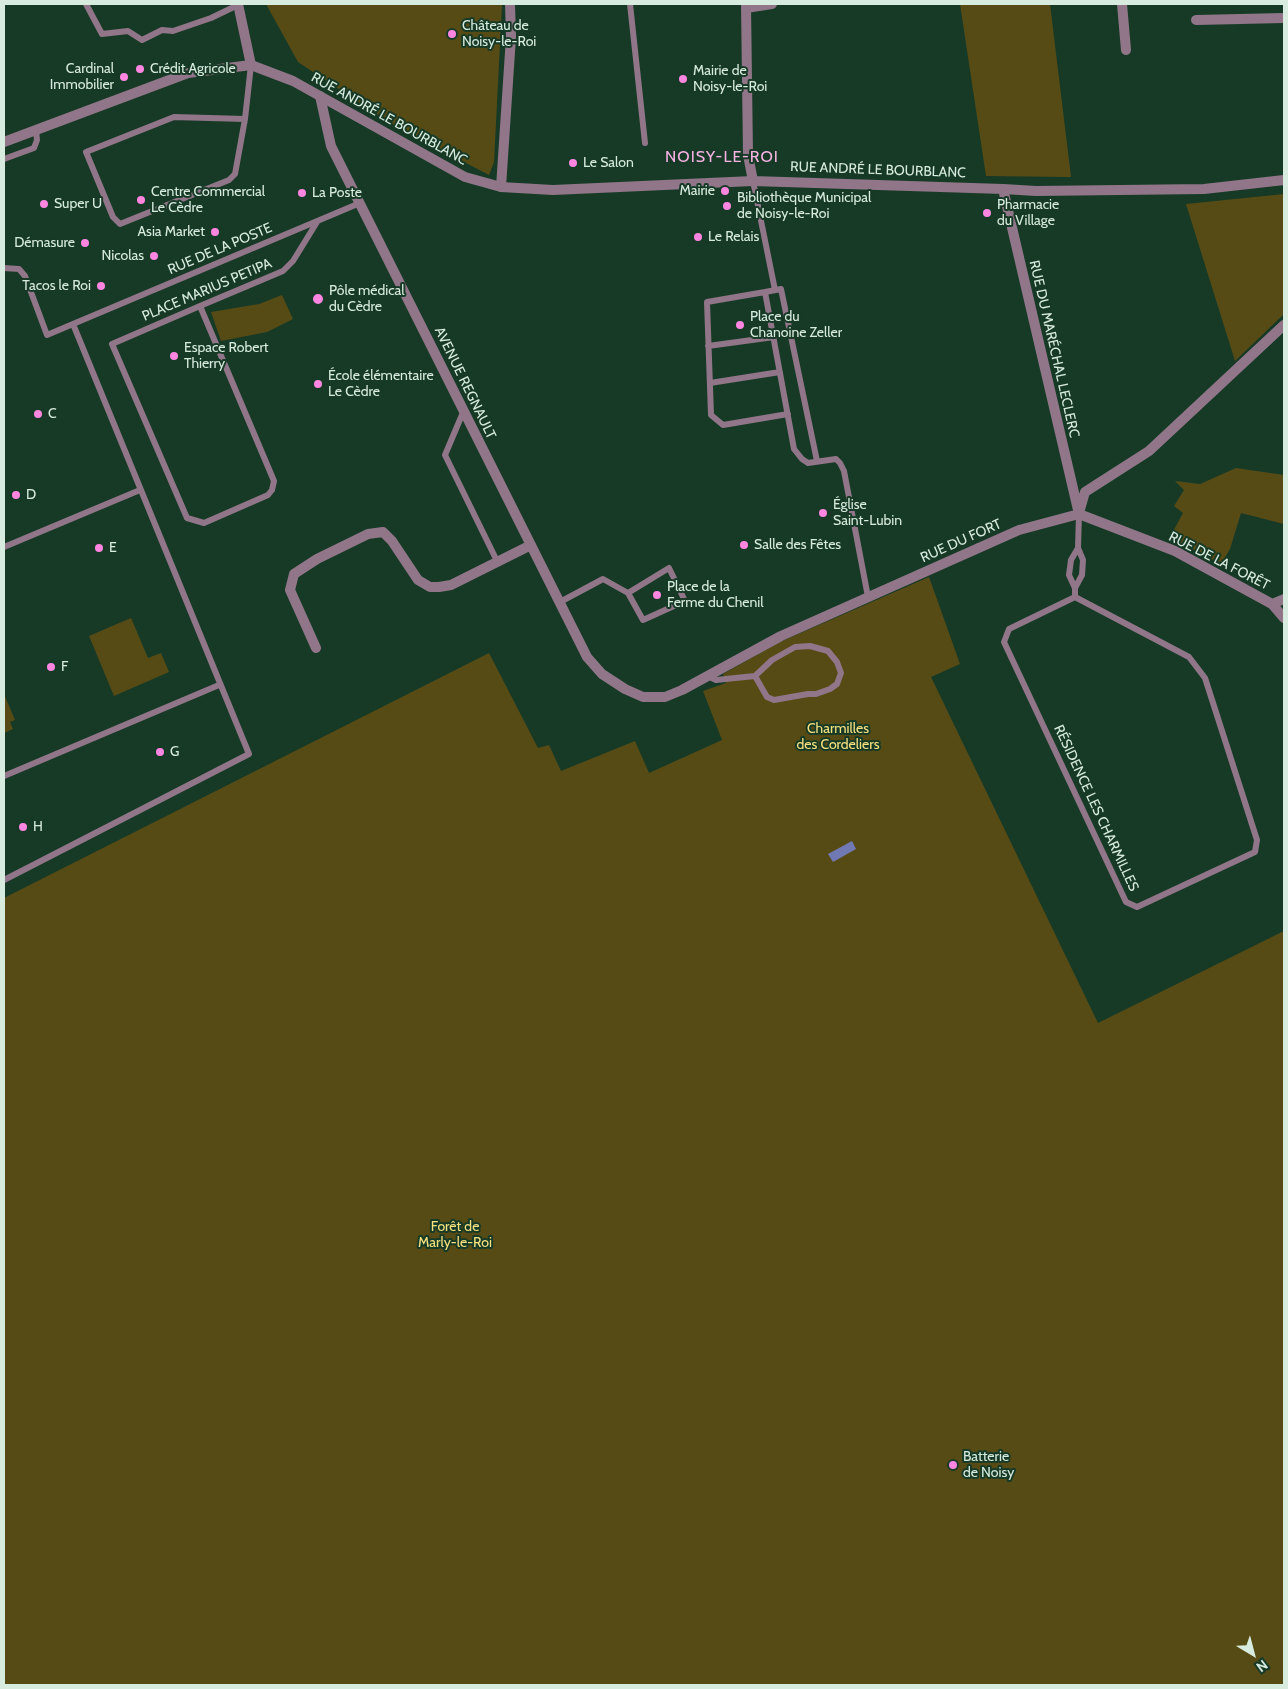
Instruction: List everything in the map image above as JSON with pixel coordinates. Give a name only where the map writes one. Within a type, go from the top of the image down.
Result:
[{"type":"street","points":[[238,4],[251,65]]},
{"type":"street","points":[[501,187],[511,37],[510,4]]},
{"type":"street","points":[[753,181],[748,155],[746,6],[772,4]]},
{"type":"street","points":[[1122,4],[1126,50]]},
{"type":"street","points":[[1196,20],[1284,18]]},
{"type":"street","name":"RUE ANDRÉ LE BOURBLANC","points":[[4,142],[188,73],[251,65],[293,81],[465,177],[501,187],[553,190],[730,180],[1003,189],[1036,192],[1204,189],[1284,180]]},
{"type":"street","name":"AVENUE REGNAULT","points":[[320,96],[331,146],[587,657],[602,674]]},
{"type":"street","name":"RUE DU MARÉCHAL LECLERC","points":[[1003,189],[1079,514]]},
{"type":"street","points":[[1079,514],[1085,492],[1155,447],[1284,325]]},
{"type":"street","name":"RUE DU FORT","points":[[602,674],[625,689],[643,697],[665,697],[781,636],[1019,530],[1079,514]]},
{"type":"street","name":"RUE DE LA FORÊT","points":[[1079,514],[1175,551],[1272,604],[1284,618]]},
{"type":"street","points":[[316,648],[290,590],[294,574],[325,555],[368,534],[383,532],[392,541],[418,580],[430,587],[451,585],[531,545]]},
{"type":"street","points":[[1272,604],[1284,599]]},
{"type":"lane","points":[[86,4],[102,34],[128,31],[142,40],[162,30],[173,31],[211,18],[238,4]]},
{"type":"lane","points":[[630,4],[645,143]]},
{"type":"lane","points":[[245,118],[174,117],[86,152],[113,217],[120,224],[229,180],[235,174],[245,118],[251,65]]},
{"type":"lane","points":[[4,159],[34,148],[37,140],[36,130]]},
{"type":"lane","points":[[753,181],[775,290]]},
{"type":"lane","name":"RUE DE LA POSTE","points":[[4,268],[19,269],[25,276],[47,335],[360,203]]},
{"type":"lane","name":"PLACE MARIUS PETIPA","points":[[200,306],[274,481],[272,490],[268,495],[204,523],[187,518],[112,344],[200,306],[283,272],[293,261],[317,222]]},
{"type":"lane","points":[[788,414],[723,425],[711,415],[707,302],[781,289],[817,462]]},
{"type":"lane","points":[[765,292],[794,448],[802,459],[808,463],[836,460],[844,471],[868,597]]},
{"type":"lane","points":[[4,880],[249,754],[219,685],[73,324]]},
{"type":"lane","points":[[708,346],[774,337]]},
{"type":"lane","points":[[710,383],[780,372]]},
{"type":"lane","points":[[464,410],[445,455],[497,562]]},
{"type":"lane","points":[[4,547],[140,490]]},
{"type":"lane","points":[[1075,588],[1082,575],[1083,560],[1078,548],[1079,514]]},
{"type":"lane","points":[[1075,597],[1075,588],[1069,575],[1070,560],[1078,548]]},
{"type":"lane","points":[[560,602],[603,579],[628,592],[643,620],[685,601],[669,568],[628,592]]},
{"type":"lane","name":"RÉSIDENCE LES CHARMILLES","points":[[1075,597],[1189,657],[1204,678],[1257,840],[1254,852],[1137,907],[1126,902],[1004,642],[1009,629],[1075,597]]},
{"type":"lane","points":[[708,676],[716,680],[756,676],[772,660],[795,646],[810,646],[828,651],[837,662],[841,674],[837,684],[830,689],[816,694],[774,700],[767,697],[756,676]]},
{"type":"lane","points":[[4,776],[219,685]]},
{"type":"green space","points":[[266,4],[502,4],[494,162],[489,175],[390,123],[298,62]]},
{"type":"green space","points":[[960,4],[1050,4],[1071,177],[986,176]]},
{"type":"green space","points":[[1284,194],[1284,314],[1235,361],[1186,204]]},
{"type":"green space","points":[[282,295],[293,319],[267,332],[221,341],[211,312],[259,304]]},
{"type":"green space","points":[[1236,468],[1284,475],[1284,524],[1241,513],[1230,549],[1221,564],[1170,537],[1183,513],[1174,506],[1184,490],[1175,481],[1200,484]]},
{"type":"green space","name":"Forêt de Marly-le-Roi","points":[[929,577],[960,664],[931,677],[1098,1023],[1284,931],[1284,1685],[4,1685],[4,898],[489,653],[538,748],[549,745],[561,771],[635,741],[649,773],[722,740],[703,691],[726,683],[723,674],[780,642]]},
{"type":"green space","points":[[131,618],[148,658],[161,653],[169,672],[114,696],[89,636]]},
{"type":"green space","points":[[4,694],[15,720],[10,722],[13,729],[4,733]]},
{"type":"water","points":[[852,841],[856,849],[833,862],[828,854]]},
{"type":"place","name":"Château de Noisy-le-Roi","points":[[452,34]]},
{"type":"place","name":"Crédit Agricole","points":[[140,69]]},
{"type":"place","name":"Cardinal Immobilier","points":[[124,77]]},
{"type":"place","name":"Mairie de Noisy-le-Roi","points":[[683,79]]},
{"type":"place","name":"Le Salon","points":[[573,163]]},
{"type":"place","name":"Mairie","points":[[725,191]]},
{"type":"place","name":"La Poste","points":[[302,193]]},
{"type":"place","name":"Centre Commercial Le Cèdre","points":[[141,200]]},
{"type":"place","name":"Super U","points":[[44,204]]},
{"type":"place","name":"Bibliothèque Municipal de Noisy-le-Roi","points":[[727,206]]},
{"type":"place","name":"Pharmacie du Village","points":[[987,213]]},
{"type":"place","name":"Asia Market","points":[[215,232]]},
{"type":"place","name":"Le Relais","points":[[698,237]]},
{"type":"place","name":"Démasure","points":[[85,243]]},
{"type":"place","name":"Nicolas","points":[[154,256]]},
{"type":"place","name":"Tacos le Roi","points":[[101,286]]},
{"type":"place","name":"Pôle médical du Cèdre","points":[[318,299]]},
{"type":"place","name":"Place du Chanoine Zeller","points":[[740,325]]},
{"type":"place","name":"Espace Robert Thierry","points":[[174,356]]},
{"type":"place","name":"École élémentaire Le Cèdre","points":[[318,384]]},
{"type":"place","name":"C","points":[[38,414]]},
{"type":"place","name":"D","points":[[16,495]]},
{"type":"place","name":"Église Saint-Lubin","points":[[823,513]]},
{"type":"place","name":"Salle des Fêtes","points":[[744,545]]},
{"type":"place","name":"E","points":[[99,548]]},
{"type":"place","name":"Place de la Ferme du Chenil","points":[[657,595]]},
{"type":"place","name":"F","points":[[51,667]]},
{"type":"place","name":"G","points":[[160,752]]},
{"type":"place","name":"H","points":[[23,827]]},
{"type":"place","name":"Batterie de Noisy","points":[[953,1465]]},
{"type":"district","name":"NOISY-LE-ROI","points":[[722,157]]},
{"type":"park label","name":"Charmilles des Cordeliers","points":[[838,738]]}]
